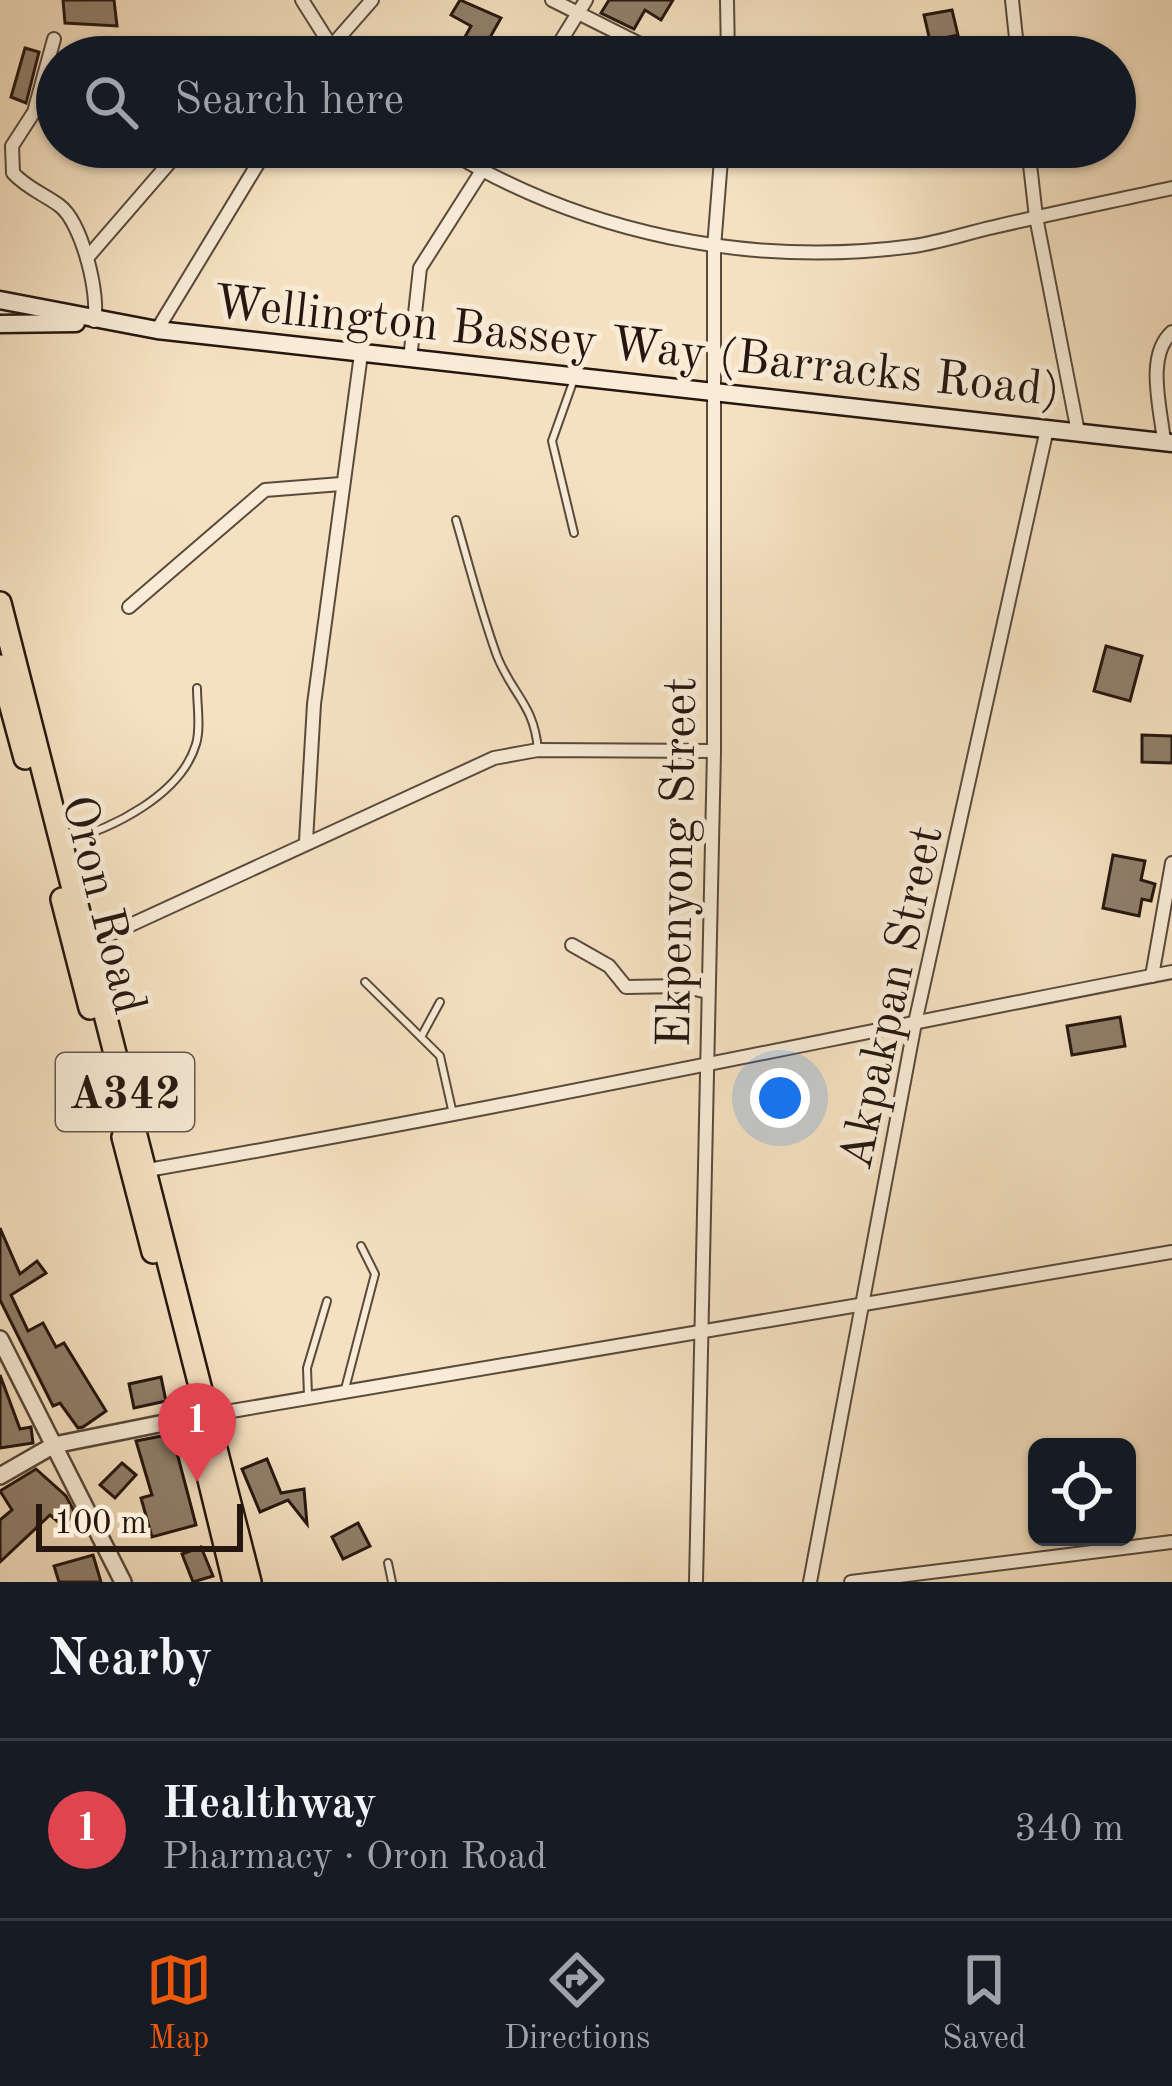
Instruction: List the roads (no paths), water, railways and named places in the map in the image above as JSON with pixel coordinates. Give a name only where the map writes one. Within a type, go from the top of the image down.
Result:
[{"type":"highway","name":"A342","points":[[0,603],[148,1170],[200,1415],[250,1582]]},
{"type":"highway","name":"Oron Road","points":[[0,666],[6,709],[200,1415],[234,1582]]},
{"type":"main road","points":[[0,300],[94,321]]},
{"type":"main road","name":"Wellington Bassey Way (Barracks Road)","points":[[94,321],[574,379],[1168,442]]},
{"type":"main road","points":[[0,324],[94,321]]},
{"type":"street","points":[[302,0],[325,36]]},
{"type":"street","points":[[338,36],[372,0]]},
{"type":"street","points":[[552,0],[624,36]]},
{"type":"street","points":[[564,36],[586,0]]},
{"type":"street","points":[[727,0],[728,36]]},
{"type":"street","points":[[1012,0],[1016,36]]},
{"type":"street","points":[[36,105],[12,146],[13,173],[27,188],[59,205],[87,258],[98,306],[94,321]]},
{"type":"street","points":[[87,258],[165,168]]},
{"type":"street","points":[[158,330],[255,168]]},
{"type":"street","points":[[477,168],[677,243],[742,252],[866,251],[919,245],[1172,188]]},
{"type":"street","points":[[410,359],[420,268],[484,168]]},
{"type":"street","name":"Ekpenyong Street","points":[[696,1582],[714,751],[714,247],[720,168]]},
{"type":"street","points":[[1030,168],[1078,432]]},
{"type":"street","points":[[1168,442],[1156,365],[1160,345],[1172,332]]},
{"type":"street","points":[[306,841],[314,704],[361,354]]},
{"type":"street","name":"Akpakpan Street","points":[[810,1582],[915,1023],[1048,429]]},
{"type":"street","points":[[129,608],[266,490],[340,484]]},
{"type":"street","points":[[89,944],[494,758],[538,750],[714,751]]},
{"type":"street","points":[[1152,976],[1172,863]]},
{"type":"street","points":[[572,944],[609,966],[626,987],[681,986],[708,992]]},
{"type":"street","points":[[148,1170],[454,1118],[707,1061],[1172,972]]},
{"type":"street","points":[[0,1476],[54,1445],[200,1415],[1172,1252]]},
{"type":"street","points":[[0,1339],[123,1582]]},
{"type":"street","points":[[851,1582],[1172,1542]]},
{"type":"lane","points":[[574,379],[552,441],[574,533]]},
{"type":"lane","points":[[455,520],[498,658],[513,689],[532,710],[538,750]]},
{"type":"lane","points":[[62,842],[101,832],[148,802],[188,764],[198,740],[197,688]]},
{"type":"lane","points":[[365,982],[440,1056],[454,1118]]},
{"type":"lane","points":[[421,1037],[440,1002]]},
{"type":"lane","points":[[344,1393],[375,1274],[361,1246]]},
{"type":"lane","points":[[308,1399],[308,1368],[328,1301]]},
{"type":"lane","points":[[388,1563],[392,1582]]},
{"type":"place","name":"Healthway","points":[[197,1482]]}]
